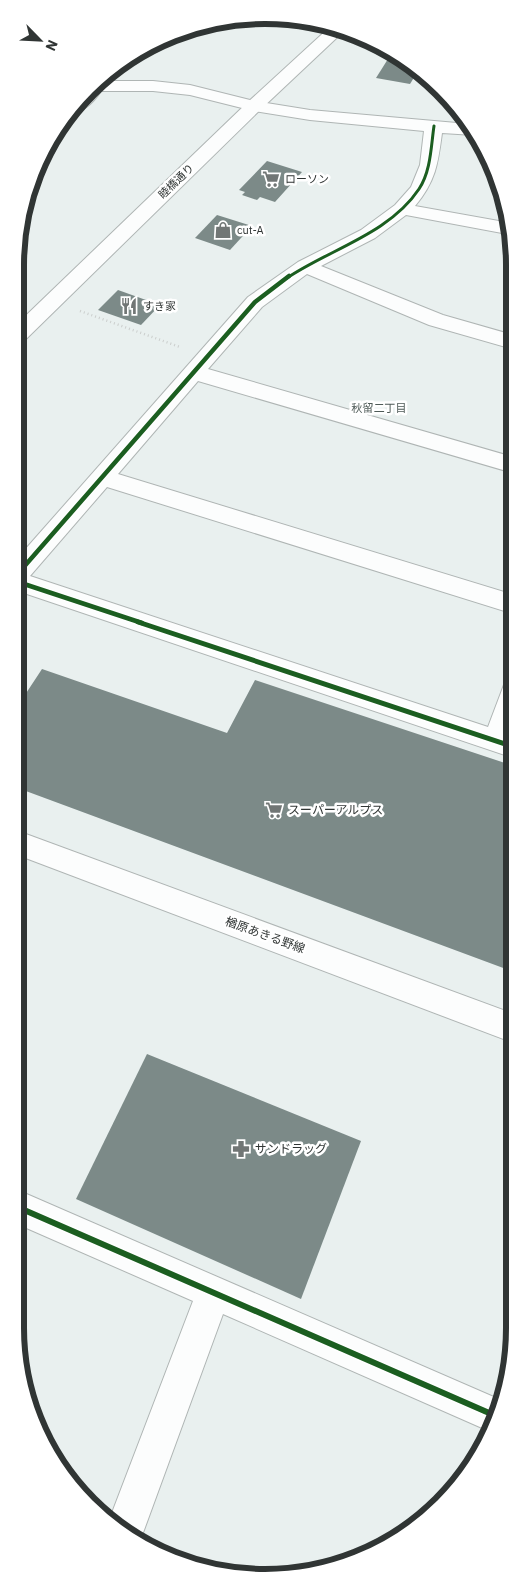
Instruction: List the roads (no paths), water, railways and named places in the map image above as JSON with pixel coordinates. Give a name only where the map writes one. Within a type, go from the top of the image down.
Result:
[{"type":"street","name":"睦橋通り","points":[[24,329],[254,106],[332,34]]},
{"type":"street","points":[[104,86],[153,86],[190,90],[254,106],[310,115],[465,129]]},
{"type":"street","points":[[24,568],[102,476],[255,302],[282,280],[368,234],[402,209],[420,188],[429,165],[434,126]]},
{"type":"street","points":[[402,209],[503,227]]},
{"type":"street","points":[[305,266],[436,320],[506,340]]},
{"type":"street","points":[[200,364],[506,463]]},
{"type":"street","points":[[102,476],[506,603]]},
{"type":"street","points":[[24,582],[506,744]]},
{"type":"street","name":"楢原あきる野線","points":[[24,845],[506,1026]]},
{"type":"street","points":[[24,1210],[490,1414]]},
{"type":"street","points":[[127,1526],[214,1293]]},
{"type":"place","name":"ローソン","points":[[271,179]]},
{"type":"place","name":"cut-A","points":[[223,230]]},
{"type":"place","name":"すき家","points":[[129,306]]},
{"type":"place","name":"スーパーアルプス","points":[[274,810]]},
{"type":"place","name":"サンドラッグ","points":[[241,1149]]},
{"type":"district","name":"秋留二丁目","points":[[379,408]]}]
